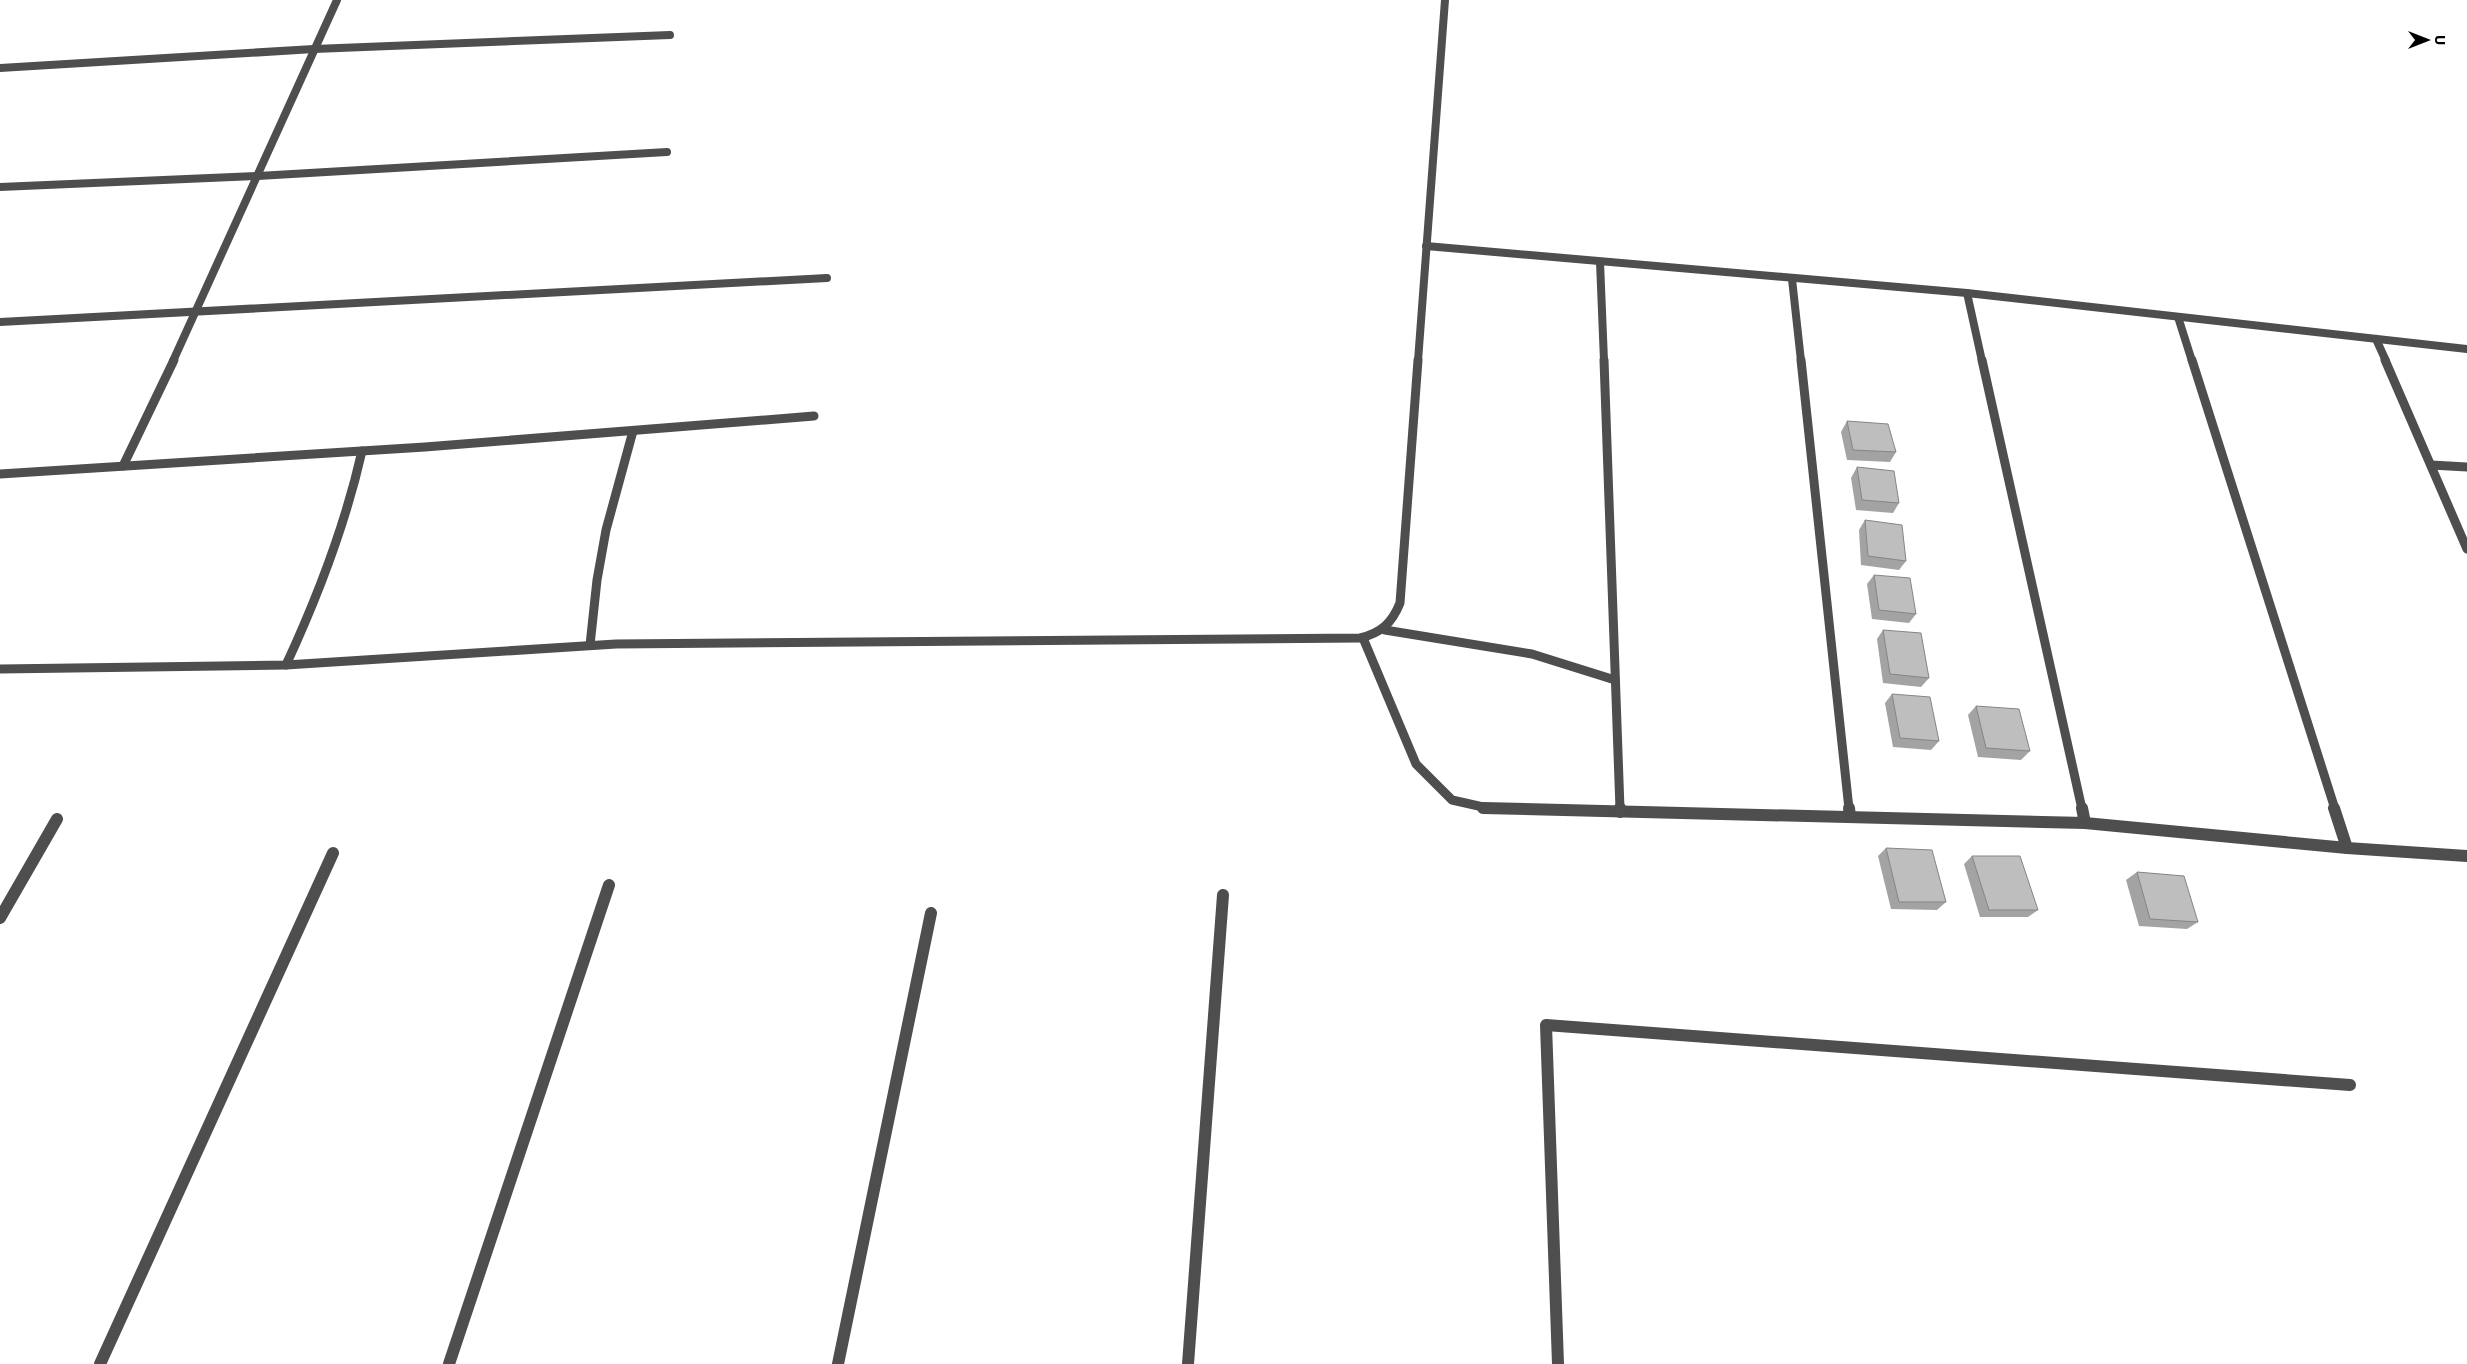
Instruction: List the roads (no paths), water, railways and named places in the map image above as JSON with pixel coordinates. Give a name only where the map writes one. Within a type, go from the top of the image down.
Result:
[{"type":"street","points":[[123,466],[198,310],[337,0]]},
{"type":"street","points":[[1385,630],[1395,617],[1400,604],[1445,0]]},
{"type":"street","points":[[0,68],[314,49],[670,35]]},
{"type":"street","points":[[0,187],[258,176],[667,152]]},
{"type":"street","points":[[1426,246],[1967,294],[2467,348]]},
{"type":"street","points":[[1600,262],[1620,812]]},
{"type":"street","points":[[0,322],[827,278]]},
{"type":"street","points":[[1792,279],[1850,817]]},
{"type":"street","points":[[1967,294],[2085,823]]},
{"type":"street","points":[[2178,317],[2347,848]]},
{"type":"street","points":[[2376,339],[2467,549]]},
{"type":"street","points":[[0,474],[362,451],[814,416]]},
{"type":"street","points":[[590,645],[597,580],[606,530],[633,431]]},
{"type":"street","points":[[286,665],[313,607],[343,528],[362,451]]},
{"type":"street","points":[[2431,465],[2467,467]]},
{"type":"street","points":[[0,669],[286,665],[590,645],[1350,640],[1363,638],[1385,630],[1532,654],[1615,680]]},
{"type":"street","points":[[1363,638],[1416,764],[1452,800],[1488,809],[2085,823],[2347,848],[2467,856]]},
{"type":"street","points":[[0,918],[57,819]]},
{"type":"street","points":[[100,1364],[333,852]]},
{"type":"street","points":[[449,1364],[609,885]]},
{"type":"street","points":[[1188,1364],[1224,895]]},
{"type":"street","points":[[838,1364],[930,913]]},
{"type":"street","points":[[1558,1364],[1546,1026],[2350,1085]]}]
